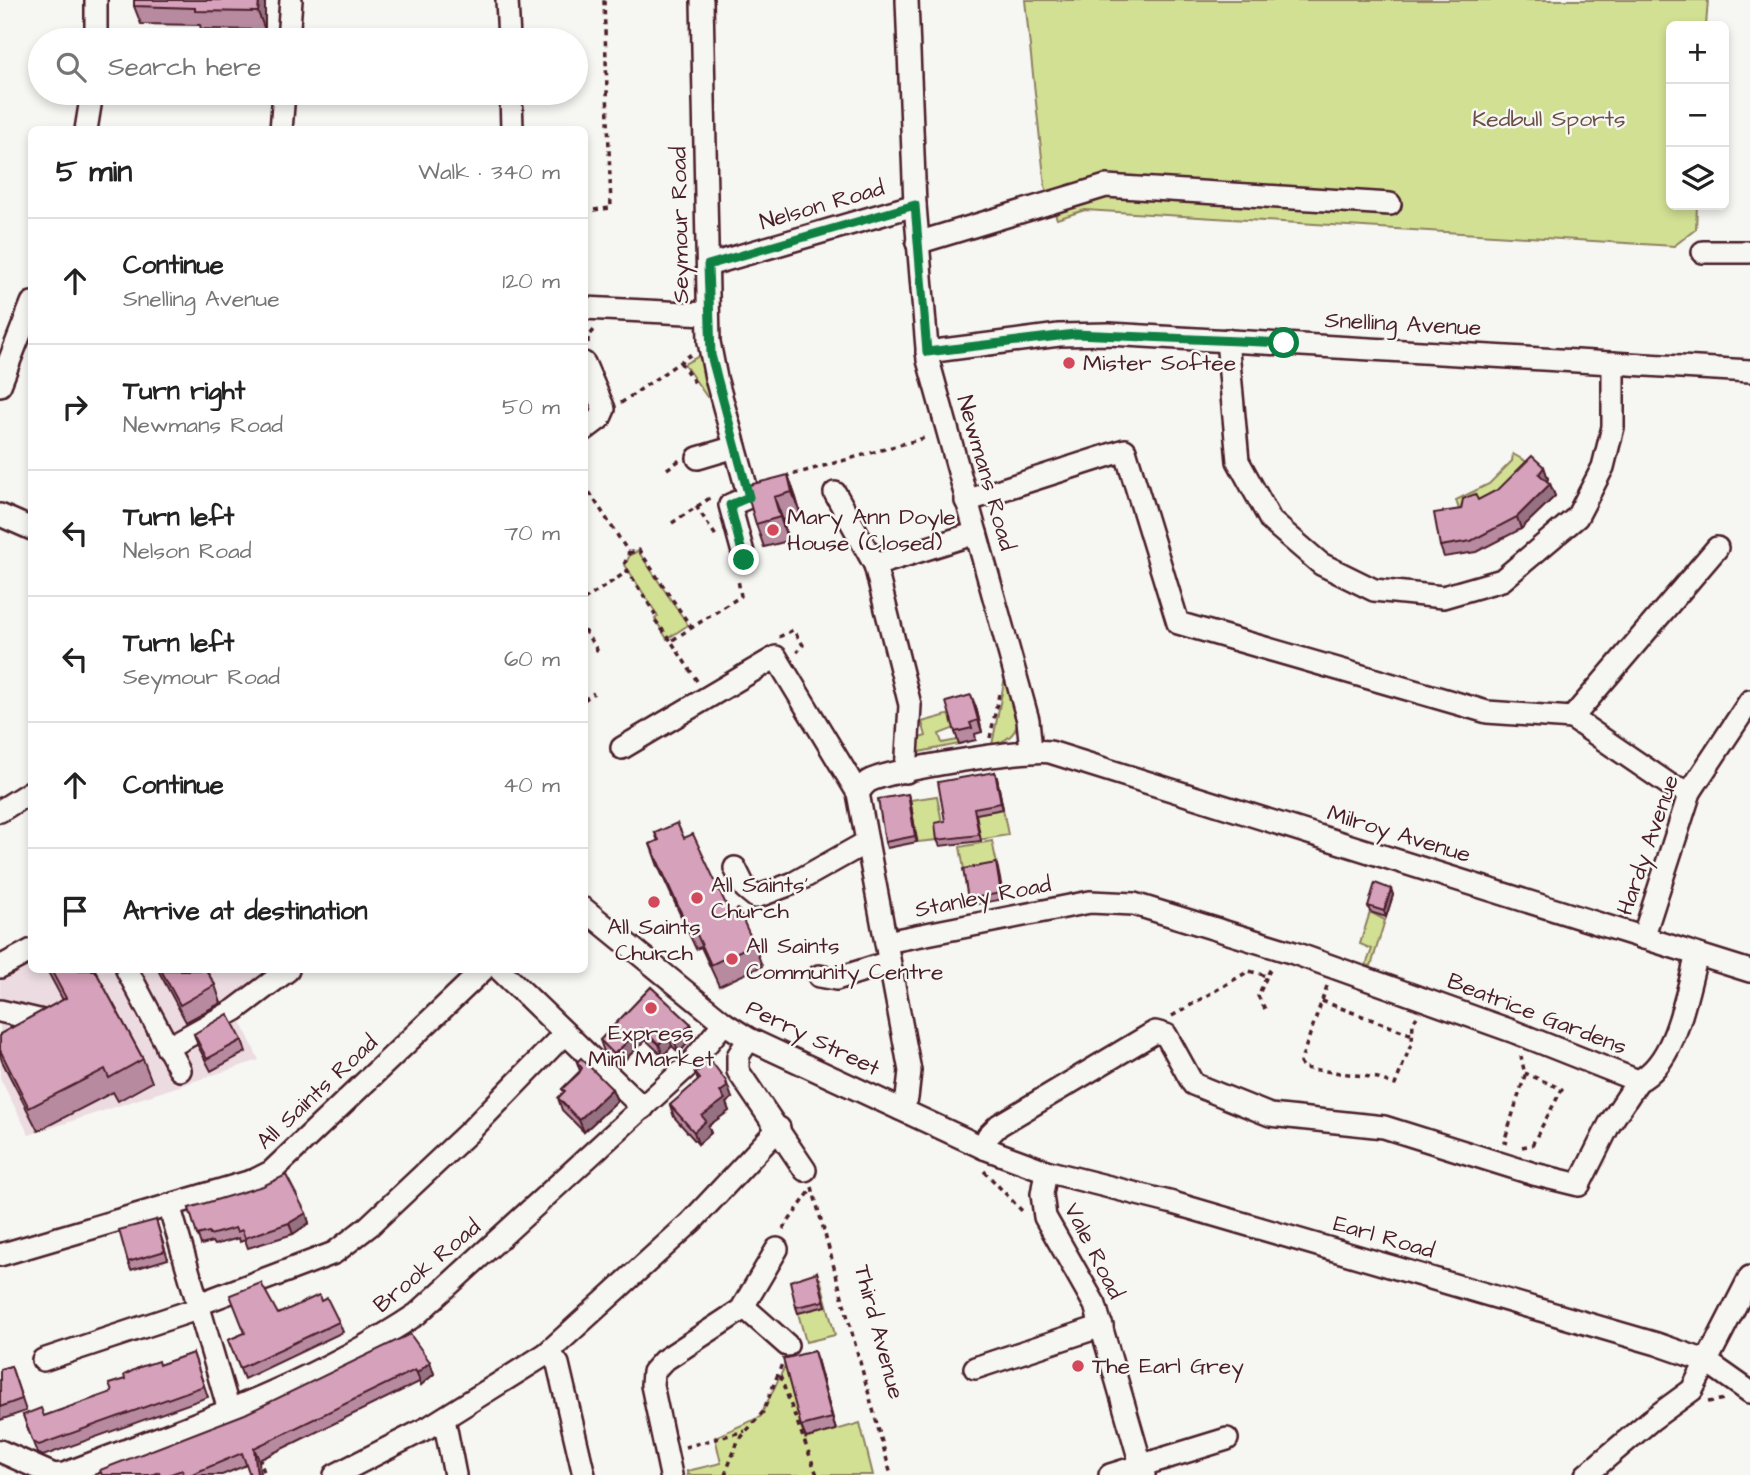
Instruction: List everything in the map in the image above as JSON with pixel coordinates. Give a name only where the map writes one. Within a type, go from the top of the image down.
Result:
[{"type":"street","points":[[96,0],[96,28]]},
{"type":"street","points":[[289,28],[291,0]]},
{"type":"street","points":[[507,0],[508,28]]},
{"type":"street","name":"Seymour Road","points":[[702,0],[708,314],[712,364],[749,497]]},
{"type":"street","name":"Nelson Road","points":[[708,265],[915,205],[907,0]]},
{"type":"street","points":[[87,126],[90,105]]},
{"type":"street","points":[[281,126],[283,105]]},
{"type":"street","points":[[511,105],[512,126]]},
{"type":"street","points":[[917,243],[1106,186],[1390,204]]},
{"type":"street","name":"Newmans Road","points":[[915,205],[927,352],[1028,720],[1031,750]]},
{"type":"street","points":[[1703,252],[1750,253]]},
{"type":"street","points":[[588,308],[708,314]]},
{"type":"street","points":[[0,385],[28,313]]},
{"type":"street","name":"Snelling Avenue","points":[[927,352],[1075,334],[1227,340],[1750,371]]},
{"type":"street","points":[[1227,340],[1238,461],[1271,521],[1321,564],[1374,590],[1443,597],[1503,580],[1577,517],[1603,467],[1613,427],[1614,363]]},
{"type":"street","points":[[588,360],[604,409],[600,418],[588,427]]},
{"type":"street","points":[[694,456],[735,447]]},
{"type":"street","points":[[966,501],[1125,450],[1178,623],[1487,712],[1572,718],[1670,785],[1690,792]]},
{"type":"street","points":[[740,567],[730,505],[773,485]]},
{"type":"street","points":[[835,493],[875,565],[910,705],[906,772]]},
{"type":"street","points":[[0,515],[28,527]]},
{"type":"street","points":[[875,565],[976,533]]},
{"type":"street","points":[[1572,718],[1717,548]]},
{"type":"street","points":[[622,748],[776,657],[858,793],[910,1070],[907,1098],[900,1109]]},
{"type":"street","name":"Hardy Avenue","points":[[1643,938],[1690,792],[1750,701]]},
{"type":"street","points":[[858,793],[870,780],[1031,750]]},
{"type":"street","name":"Milroy Avenue","points":[[1031,750],[1057,754],[1750,971]]},
{"type":"street","points":[[0,811],[28,794]]},
{"type":"street","points":[[735,868],[745,888],[756,897],[794,883],[867,842]]},
{"type":"street","name":"Stanley Road","points":[[819,976],[836,979],[887,952],[1090,902]]},
{"type":"street","name":"Beatrice Gardens","points":[[1090,902],[1134,904],[1294,953],[1512,1031],[1638,1081],[1609,1125],[1579,1185],[1384,1127],[1270,1115],[1191,1082],[1167,1028]]},
{"type":"street","name":"Perry Street","points":[[588,912],[724,1023],[749,1039],[900,1109],[981,1157],[1046,1171]]},
{"type":"street","points":[[0,967],[28,952]]},
{"type":"street","points":[[1638,1081],[1654,1071],[1679,1023],[1698,955]]},
{"type":"street","points":[[129,973],[180,1070]]},
{"type":"street","points":[[167,1048],[234,1010],[284,973]]},
{"type":"street","name":"All Saints Road","points":[[0,1255],[255,1180],[275,1169],[480,973]]},
{"type":"street","points":[[503,973],[643,1108]]},
{"type":"street","points":[[0,1012],[43,1021]]},
{"type":"street","name":"Brook Road","points":[[64,1474],[229,1410],[378,1340],[417,1314],[692,1062],[724,1023]]},
{"type":"street","points":[[981,1157],[995,1128],[1149,1033],[1167,1028]]},
{"type":"street","points":[[43,1360],[199,1306],[334,1253],[369,1226],[470,1131],[565,1033]]},
{"type":"street","points":[[749,1039],[738,1056],[738,1071],[779,1128],[809,1179]]},
{"type":"street","points":[[335,1475],[444,1419],[546,1354],[691,1222],[779,1128]]},
{"type":"street","name":"Vale Road","points":[[1046,1171],[1042,1194],[1045,1217],[1086,1286],[1102,1326],[1142,1470]]},
{"type":"street","name":"Earl Road","points":[[1046,1171],[1186,1206],[1643,1340],[1706,1361],[1750,1392]]},
{"type":"street","points":[[169,1205],[229,1410]]},
{"type":"street","points":[[671,1475],[652,1385],[653,1371],[663,1361],[744,1307],[778,1242]]},
{"type":"street","points":[[1586,1475],[1651,1420],[1692,1390],[1750,1277]]},
{"type":"street","points":[[744,1307],[787,1345]]},
{"type":"street","points":[[975,1367],[1102,1326]]},
{"type":"street","points":[[546,1354],[553,1357],[558,1364],[584,1475]]},
{"type":"street","points":[[444,1419],[454,1475]]},
{"type":"street","points":[[1110,1475],[1142,1470],[1227,1439]]},
{"type":"street","points":[[0,1451],[54,1475],[64,1474]]},
{"type":"path","points":[[588,211],[611,208],[604,0]]},
{"type":"path","points":[[588,347],[592,332],[603,325]]},
{"type":"path","points":[[614,400],[616,406],[692,354],[696,344]]},
{"type":"path","points":[[680,362],[701,392]]},
{"type":"path","points":[[773,485],[934,436]]},
{"type":"path","points":[[667,469],[694,456]]},
{"type":"path","points":[[588,490],[629,553]]},
{"type":"path","points":[[672,523],[696,506],[719,496]]},
{"type":"path","points":[[696,506],[722,545]]},
{"type":"path","points":[[629,553],[639,550],[691,627]]},
{"type":"path","points":[[629,553],[624,565],[655,614],[654,620],[708,697]]},
{"type":"path","points":[[671,641],[741,596],[740,567]]},
{"type":"path","points":[[588,597],[628,571]]},
{"type":"path","points":[[588,636],[599,653]]},
{"type":"path","points":[[988,742],[1000,692]]},
{"type":"path","points":[[588,698],[594,694]]},
{"type":"path","points":[[1167,1028],[1249,971],[1259,973]]},
{"type":"path","points":[[1265,1009],[1258,996],[1267,976]]},
{"type":"path","points":[[1329,978],[1301,1067],[1378,1078],[1395,1085],[1413,1035],[1414,1020],[1426,1013]]},
{"type":"path","points":[[1322,1001],[1413,1035]]},
{"type":"path","points":[[1518,1047],[1525,1073],[1504,1142],[1524,1148],[1532,1145],[1562,1089],[1525,1073]]},
{"type":"path","points":[[981,1157],[1030,1221],[1029,1211]]},
{"type":"path","points":[[778,1242],[809,1179]]},
{"type":"path","name":"Third Avenue","points":[[817,1203],[891,1475]]},
{"type":"path","points":[[725,1475],[738,1441],[763,1412],[780,1374],[787,1345]]},
{"type":"path","points":[[780,1374],[817,1475]]},
{"type":"path","points":[[666,1452],[748,1431]]},
{"type":"path","points":[[257,1453],[265,1475]]},
{"type":"shaded area","points":[[28,958],[28,973],[267,973],[231,1000],[259,1060],[29,1135],[0,1078],[0,973]]},
{"type":"green space","name":"Kedbull Sports","points":[[1025,0],[1708,0],[1706,21],[1666,21],[1666,210],[1697,210],[1696,229],[1674,246],[1085,210],[1057,219],[1045,186]]},
{"type":"green space","points":[[701,355],[712,396],[707,397],[684,364]]},
{"type":"green space","points":[[1513,454],[1536,467],[1463,522],[1456,500],[1489,484],[1512,461]]},
{"type":"green space","points":[[638,551],[688,625],[667,639],[655,619],[658,616],[625,565],[630,555]]},
{"type":"green space","points":[[1009,681],[1017,711],[1016,728],[1004,741],[992,745],[1004,682]]},
{"type":"green space","points":[[951,714],[955,728],[939,734],[942,743],[958,740],[959,744],[914,753],[910,741],[926,736],[922,722]]},
{"type":"green space","points":[[937,796],[943,828],[936,829],[937,840],[918,842],[916,834],[908,836],[907,830],[915,828],[910,800]]},
{"type":"green space","points":[[1003,809],[1008,835],[955,844],[949,840],[976,814]]},
{"type":"green space","points":[[992,841],[998,869],[965,875],[960,847]]},
{"type":"green space","points":[[1370,912],[1385,920],[1371,966],[1366,965],[1372,949],[1360,944]]},
{"type":"green space","points":[[820,1278],[835,1335],[806,1342],[798,1313],[826,1306]]},
{"type":"green space","points":[[785,1366],[805,1439],[860,1423],[873,1475],[687,1475],[687,1471],[721,1463],[715,1437],[760,1417]]},
{"type":"building","points":[[134,0],[259,0],[258,12],[134,6]]},
{"type":"building","points":[[1532,456],[1544,467],[1539,474],[1550,484],[1517,517],[1471,541],[1440,546],[1434,513],[1461,509],[1463,499],[1475,494],[1478,500],[1499,489]]},
{"type":"building","points":[[788,475],[792,492],[774,497],[780,517],[756,524],[745,486]]},
{"type":"building","points":[[971,695],[978,720],[970,723],[972,728],[955,732],[946,702]]},
{"type":"building","points":[[995,772],[1001,803],[974,808],[979,835],[937,840],[935,823],[945,821],[938,782]]},
{"type":"building","points":[[908,794],[915,836],[885,842],[878,799]]},
{"type":"building","name":"All Saints' Church","points":[[677,823],[684,838],[693,834],[730,913],[738,909],[754,944],[711,965],[693,926],[688,928],[650,844],[659,840],[655,833]]},
{"type":"building","points":[[996,863],[1001,893],[968,899],[963,869]]},
{"type":"building","points":[[1375,883],[1391,889],[1384,911],[1368,906]]},
{"type":"building","points":[[53,973],[97,973],[143,1059],[109,1078],[105,1069],[29,1108],[0,1050],[0,1034],[66,998]]},
{"type":"building","points":[[163,973],[208,973],[215,985],[180,1005]]},
{"type":"building","points":[[651,987],[691,1024],[674,1041],[668,1034],[659,1044],[641,1029],[614,1054],[600,1040]]},
{"type":"building","points":[[228,1014],[242,1040],[207,1059],[194,1034]]},
{"type":"building","points":[[581,1058],[612,1089],[579,1120],[558,1098],[565,1091],[562,1089],[582,1068],[577,1062]]},
{"type":"building","points":[[711,1061],[726,1081],[727,1087],[720,1092],[725,1099],[702,1116],[706,1121],[694,1132],[670,1105],[700,1079],[695,1073]]},
{"type":"building","points":[[286,1175],[306,1213],[289,1223],[245,1238],[242,1230],[237,1232],[235,1228],[210,1235],[209,1232],[197,1235],[189,1208],[263,1186]]},
{"type":"building","points":[[156,1220],[165,1251],[128,1262],[119,1230]]},
{"type":"building","points":[[817,1272],[824,1301],[796,1307],[790,1281]]},
{"type":"building","points":[[261,1283],[278,1314],[319,1295],[321,1301],[327,1298],[339,1322],[240,1368],[228,1340],[245,1333],[230,1295]]},
{"type":"building","points":[[410,1334],[430,1362],[417,1373],[415,1370],[254,1448],[257,1475],[250,1475],[242,1453],[190,1475],[184,1475],[182,1470],[168,1475],[160,1475],[159,1472],[151,1475],[102,1475],[100,1470],[245,1414]]},
{"type":"building","points":[[814,1351],[832,1418],[801,1426],[783,1359]]},
{"type":"building","points":[[193,1353],[204,1386],[39,1445],[33,1442],[23,1415],[41,1408],[44,1416],[112,1392],[109,1384],[125,1379],[124,1375],[140,1367],[158,1361],[159,1365]]},
{"type":"building","points":[[11,1366],[22,1399],[0,1407],[0,1369]]},
{"type":"place","name":"Mister Softee","points":[[1069,363]]},
{"type":"place","name":"Mary Ann Doyle House (Closed)","points":[[773,530]]},
{"type":"place","name":"All Saints' Church","points":[[697,898]]},
{"type":"place","name":"All Saints Church","points":[[654,902]]},
{"type":"place","name":"All Saints Community Centre","points":[[732,959]]},
{"type":"place","name":"Express Mini Market","points":[[651,1008]]},
{"type":"place","name":"The Earl Grey","points":[[1078,1366]]},
{"type":"route","points":[[744,560],[730,505],[749,497],[711,355],[708,265],[915,205],[927,352],[1075,334],[1284,343]]}]
